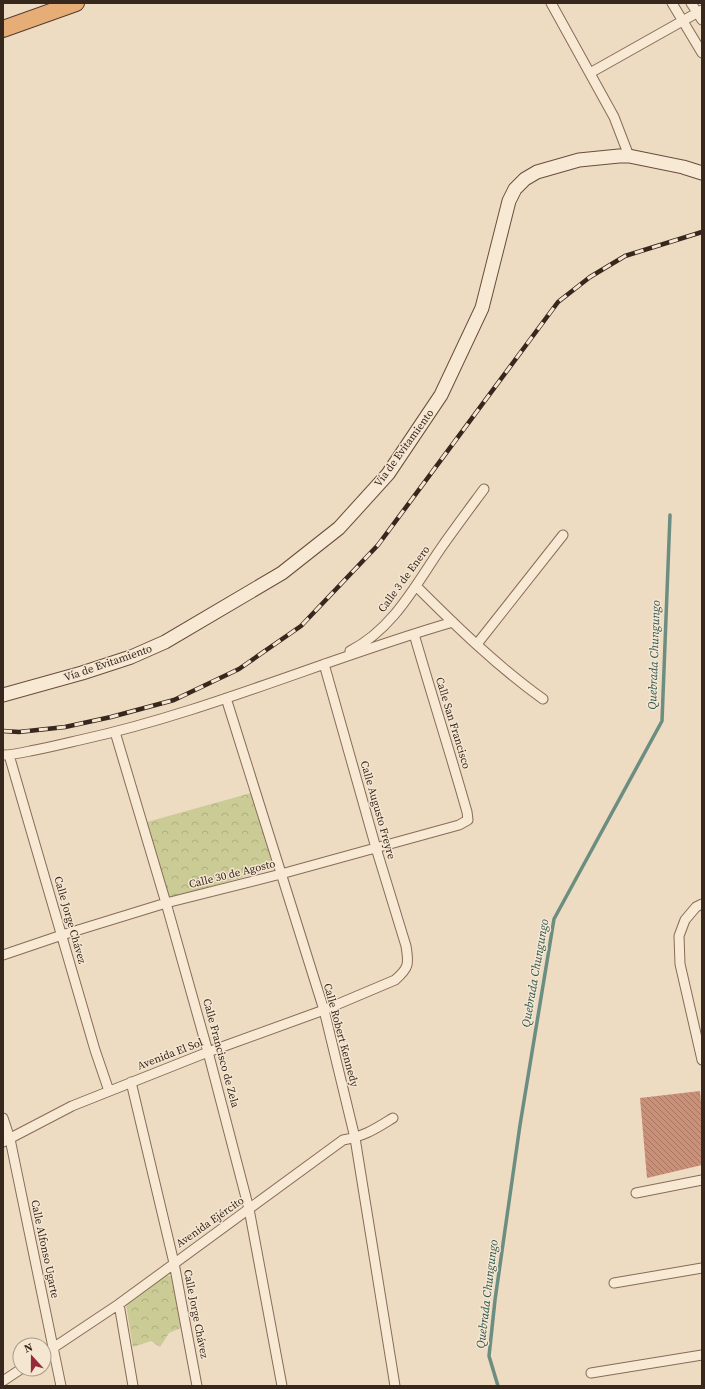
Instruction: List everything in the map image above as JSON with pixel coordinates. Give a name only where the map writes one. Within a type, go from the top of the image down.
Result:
[{"type":"highway","points":[[3,29],[76,3]]},
{"type":"main road","name":"Vía de Evitamiento","points":[[3,695],[89,671],[131,657],[165,642],[282,573],[338,528],[388,474],[441,395],[482,308],[509,201],[515,189],[526,179],[537,172],[579,160],[619,156],[629,156],[702,173]]},
{"type":"street","points":[[551,3],[614,117],[629,156]]},
{"type":"street","points":[[672,3],[702,53]]},
{"type":"street","points":[[590,73],[682,21],[700,14],[691,3]]},
{"type":"street","name":"Calle 3 de Enero","points":[[324,664],[358,647],[370,638],[399,610],[484,488]]},
{"type":"street","points":[[477,644],[563,535]]},
{"type":"street","points":[[416,586],[517,680],[544,699]]},
{"type":"street","points":[[6,755],[115,732],[226,698],[453,622]]},
{"type":"street","name":"Calle San Francisco","points":[[414,634],[438,716],[448,744],[468,820]]},
{"type":"street","name":"Calle Augusto Freyre","points":[[324,664],[376,848],[406,946],[408,962]]},
{"type":"street","name":"Calle Robert Kennedy","points":[[226,698],[324,1010],[355,1138],[395,1386]]},
{"type":"street","name":"Calle Francisco de Zela","points":[[115,732],[208,1052],[250,1209],[282,1386]]},
{"type":"street","name":"Calle Jorge Chávez","points":[[6,755],[62,935],[95,1050],[109,1091]]},
{"type":"street","name":"Calle 30 de Agosto","points":[[3,955],[62,935],[166,904],[459,825],[468,820]]},
{"type":"street","points":[[702,904],[696,907],[685,920],[679,936],[680,964],[702,1060]]},
{"type":"street","name":"Avenida El Sol","points":[[6,1140],[72,1106],[208,1052],[324,1010],[395,980],[404,971],[408,962]]},
{"type":"street","name":"Calle Jorge Chávez","points":[[131,1082],[174,1263],[197,1386]]},
{"type":"street","name":"Calle Alfonso Ugarte","points":[[3,1118],[6,1140],[54,1347],[61,1386]]},
{"type":"street","name":"Avenida Ejército","points":[[54,1347],[119,1304],[343,1140],[369,1133],[393,1118]]},
{"type":"street","points":[[636,1193],[702,1180]]},
{"type":"street","points":[[614,1283],[702,1268]]},
{"type":"street","points":[[119,1304],[133,1386]]},
{"type":"street","points":[[591,1373],[702,1355]]},
{"type":"street","points":[[3,1381],[12,1375]]},
{"type":"green space","points":[[251,793],[274,868],[168,899],[147,822]]},
{"type":"green space","points":[[166,1275],[171,1276],[181,1328],[169,1333],[160,1347],[151,1341],[133,1347],[126,1305]]},
{"type":"building","points":[[700,1091],[702,1114],[702,1165],[647,1178],[640,1098]]},
{"type":"waterway","name":"Quebrada Chungungo","points":[[498,1386],[489,1356],[495,1300],[520,1125],[554,919],[662,721],[670,515]]},
{"type":"railway","points":[[3,731],[19,732],[65,727],[111,717],[174,700],[239,669],[301,626],[378,545],[558,302],[590,277],[625,256],[702,232]]}]
